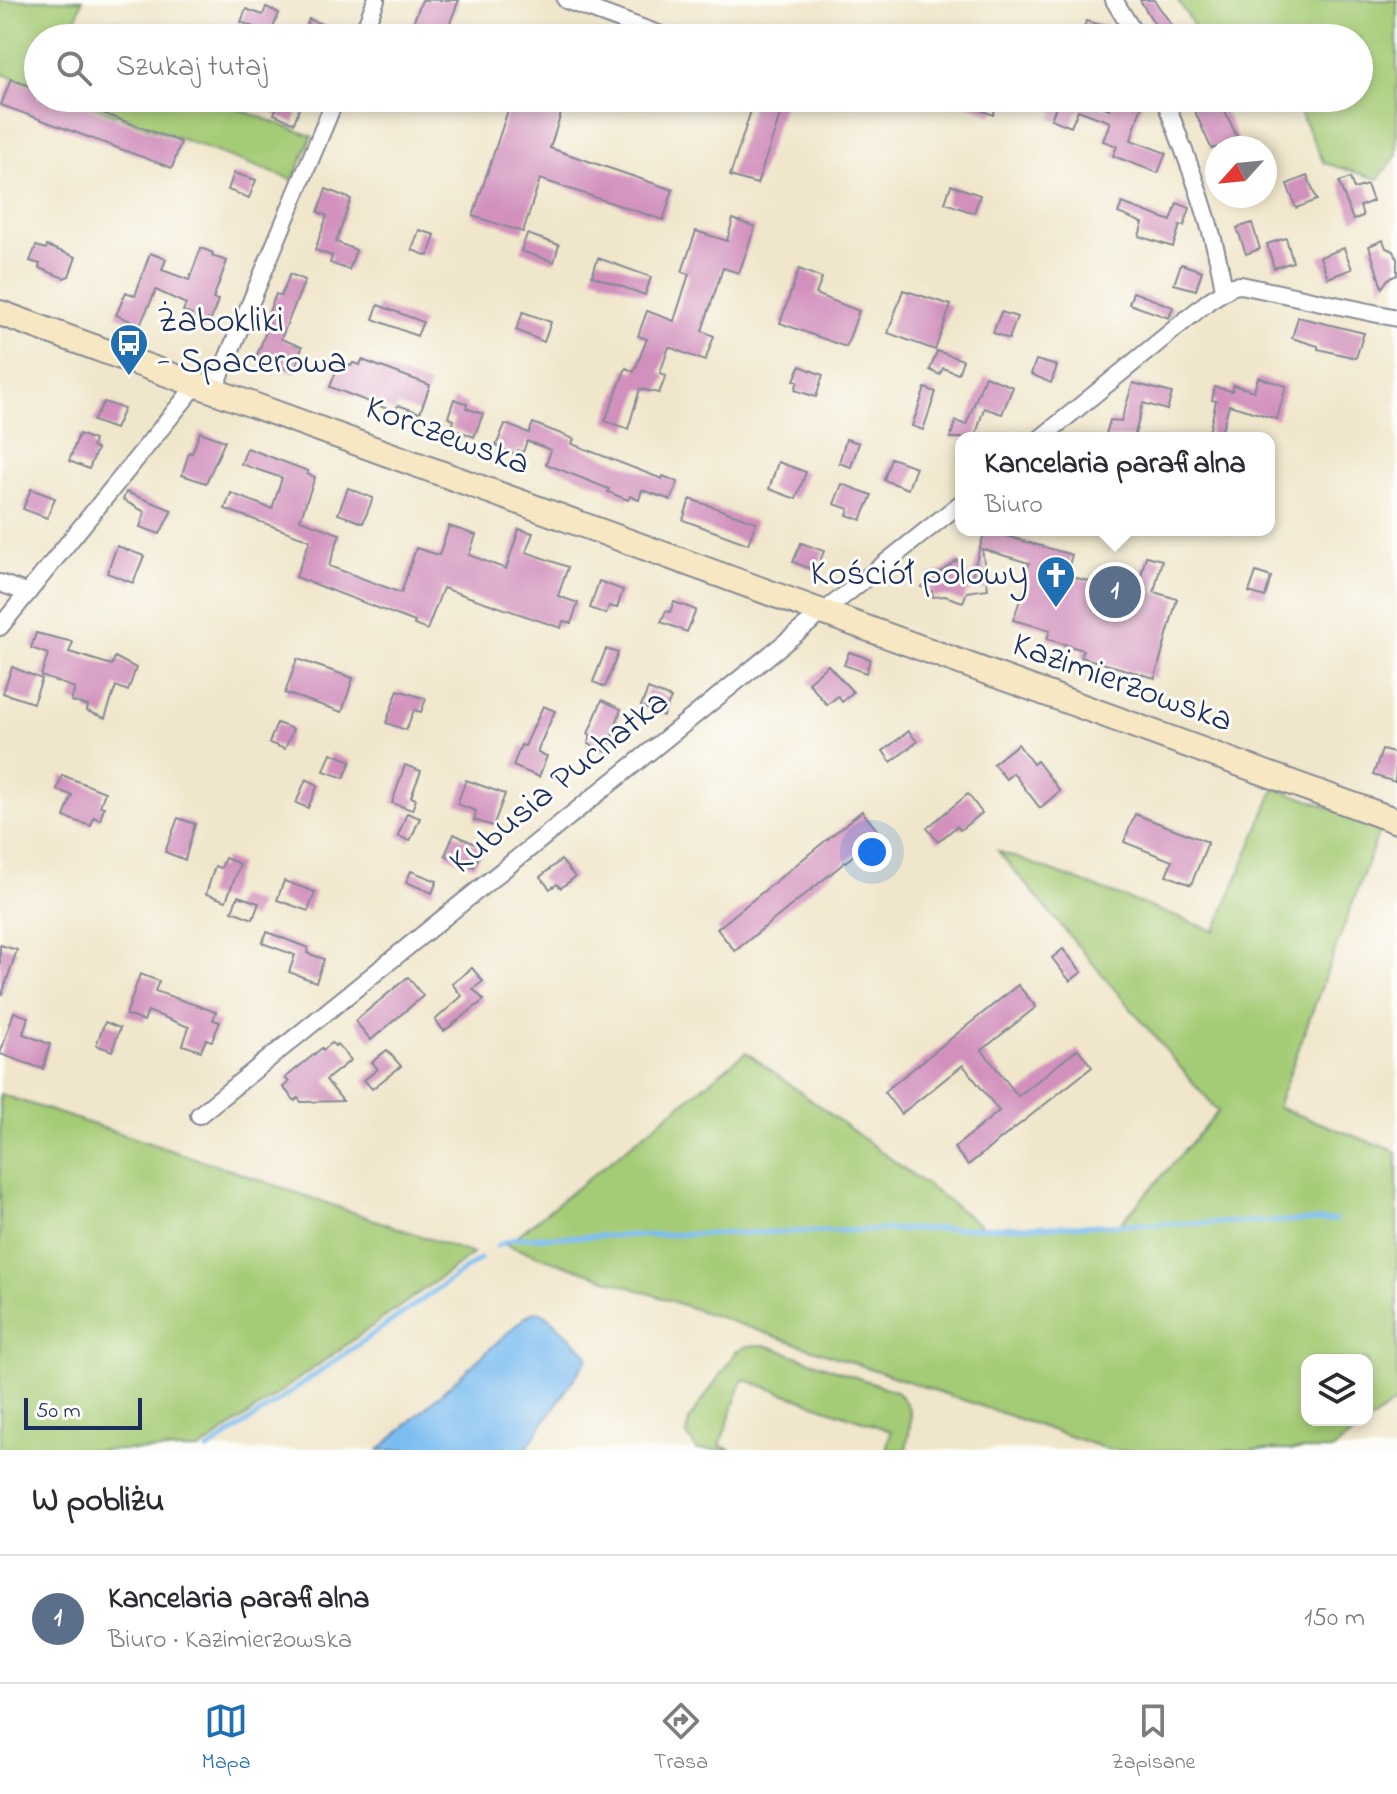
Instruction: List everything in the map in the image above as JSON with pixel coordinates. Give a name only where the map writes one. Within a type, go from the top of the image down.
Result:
[{"type":"street","points":[[367,24],[376,0]]},
{"type":"street","points":[[566,0],[631,24]]},
{"type":"street","points":[[1114,0],[1129,24]]},
{"type":"street","points":[[0,627],[206,387],[330,112]]},
{"type":"street","points":[[1169,112],[1197,183],[1220,263],[1224,290]]},
{"type":"street","points":[[1048,432],[1224,290],[1241,285],[1397,318]]},
{"type":"street","name":"Korczewska","points":[[0,313],[824,613]]},
{"type":"street","name":"Kubusia Puchatka","points":[[199,1115],[955,508]]},
{"type":"street","points":[[0,583],[28,593]]},
{"type":"street","name":"Kazimierzowska","points":[[824,613],[1397,821]]},
{"type":"green space","points":[[0,0],[82,0],[75,24],[24,24],[24,82],[0,73]]},
{"type":"green space","points":[[1178,0],[1397,0],[1397,155],[1378,179],[1324,163],[1300,112],[1373,112],[1373,24],[1193,24]]},
{"type":"green space","points":[[107,112],[246,112],[312,136],[293,180]]},
{"type":"green space","points":[[1275,788],[1381,826],[1277,1107],[1397,1152],[1397,1401],[1373,1419],[1373,1354],[1301,1354],[1301,1426],[1364,1426],[1332,1450],[1110,1450],[506,1245],[746,1052],[982,1226],[1119,1225],[1218,1112],[998,851],[1215,931]]},
{"type":"green space","points":[[0,1094],[473,1254],[199,1450],[0,1450]]},
{"type":"green space","points":[[765,1345],[895,1391],[910,1411],[906,1450],[886,1450],[891,1431],[743,1379],[720,1445],[731,1450],[697,1450],[687,1435],[689,1420],[736,1352],[747,1346]]},
{"type":"water","points":[[536,1311],[545,1314],[587,1353],[588,1358],[525,1450],[379,1450],[526,1316]]},
{"type":"building","points":[[422,0],[459,0],[450,24],[413,24]]},
{"type":"building","points":[[1140,0],[1154,0],[1171,24],[1155,24]]},
{"type":"building","points":[[266,7],[279,13],[275,24],[241,22],[246,9],[263,15]]},
{"type":"building","points":[[11,79],[24,84],[24,112],[100,112],[181,142],[172,168],[1,105]]},
{"type":"building","points":[[275,112],[298,112],[294,123]]},
{"type":"building","points":[[507,112],[562,112],[550,148],[673,190],[663,220],[540,179],[523,232],[473,216]]},
{"type":"building","points":[[751,112],[781,112],[757,184],[730,176]]},
{"type":"building","points":[[1054,112],[1077,112],[1071,127],[1051,119]]},
{"type":"building","points":[[1083,112],[1140,112],[1131,140],[1166,153],[1158,173],[1113,156],[1117,146],[1103,141],[1110,122]]},
{"type":"building","points":[[1195,112],[1226,112],[1236,136],[1206,136]]},
{"type":"building","points":[[234,173],[256,180],[249,198],[228,190]]},
{"type":"building","points":[[1307,176],[1317,200],[1296,208],[1287,184]]},
{"type":"building","points":[[1350,178],[1354,189],[1367,185],[1373,201],[1360,206],[1363,216],[1353,220],[1339,182]]},
{"type":"building","points":[[951,185],[980,195],[974,213],[945,203]]},
{"type":"building","points":[[326,189],[351,199],[336,242],[356,250],[349,270],[330,263],[332,256],[315,250],[327,216],[318,212]]},
{"type":"building","points":[[1122,203],[1171,221],[1177,203],[1190,208],[1173,247],[1139,236],[1143,223],[1118,213]]},
{"type":"building","points":[[733,219],[755,227],[739,273],[723,268],[702,331],[714,336],[705,361],[669,347],[660,373],[666,376],[659,393],[640,389],[628,429],[605,421],[626,368],[634,372],[647,339],[638,336],[647,311],[674,321],[689,274],[682,272],[696,231],[727,241]]},
{"type":"building","points":[[1252,223],[1260,249],[1246,254],[1237,228]]},
{"type":"building","points":[[419,230],[435,235],[428,256],[412,250]]},
{"type":"building","points":[[527,234],[559,245],[554,262],[521,251]]},
{"type":"building","points":[[1286,238],[1293,262],[1274,268],[1267,244]]},
{"type":"building","points":[[1383,240],[1386,248],[1394,251],[1397,275],[1388,279],[1382,288],[1369,246]]},
{"type":"building","points":[[36,246],[46,249],[47,246],[76,257],[69,276],[64,278],[30,261]]},
{"type":"building","points":[[201,248],[227,261],[213,299],[218,300],[211,320],[208,319],[203,329],[188,324],[192,315],[183,311],[186,304],[156,290],[140,325],[116,315],[126,292],[135,296],[150,253],[166,259],[162,270],[189,280]]},
{"type":"building","points":[[1344,248],[1352,269],[1328,278],[1320,257]]},
{"type":"building","points":[[598,258],[651,277],[645,295],[592,276]]},
{"type":"building","points":[[1181,264],[1202,271],[1196,290],[1174,284]]},
{"type":"building","points":[[799,269],[822,278],[816,294],[859,311],[846,347],[780,323]]},
{"type":"building","points":[[290,274],[305,280],[281,339],[302,347],[294,372],[256,358],[272,316],[268,314],[276,294],[281,296]]},
{"type":"building","points":[[903,290],[951,305],[935,350],[888,333]]},
{"type":"building","points":[[1133,292],[1173,307],[1169,318],[1129,304]]},
{"type":"building","points":[[378,305],[423,322],[417,336],[373,319]]},
{"type":"building","points":[[523,312],[551,322],[544,342],[516,330]]},
{"type":"building","points":[[1001,312],[1017,317],[1009,339],[993,333]]},
{"type":"building","points":[[1298,317],[1364,333],[1356,358],[1318,349],[1318,346],[1292,338]]},
{"type":"building","points":[[937,351],[963,360],[958,374],[943,368],[940,375],[930,370]]},
{"type":"building","points":[[362,360],[430,385],[420,413],[398,405],[395,412],[330,387],[340,361],[351,366],[353,363],[360,365]]},
{"type":"building","points":[[1036,360],[1057,366],[1051,383],[1031,374]]},
{"type":"building","points":[[800,366],[823,375],[816,397],[795,390],[798,381],[794,380]]},
{"type":"building","points":[[985,376],[1013,387],[1002,414],[984,408],[977,432],[955,432],[955,438],[950,438],[956,421],[966,425]]},
{"type":"building","points":[[1258,377],[1286,386],[1277,419],[1229,405],[1221,432],[1209,432],[1216,401],[1212,400],[1215,387],[1232,391],[1233,385],[1254,391]]},
{"type":"building","points":[[1133,383],[1172,393],[1167,410],[1143,403],[1136,432],[1107,432],[1110,420],[1121,421]]},
{"type":"building","points":[[925,388],[936,392],[923,430],[912,426]]},
{"type":"building","points":[[454,399],[467,404],[466,408],[483,414],[474,437],[452,428],[454,420],[448,417]]},
{"type":"building","points":[[104,402],[124,409],[115,429],[93,421]]},
{"type":"building","points":[[533,423],[574,439],[572,444],[662,479],[663,476],[678,482],[671,500],[642,490],[639,500],[630,496],[628,500],[608,492],[609,489],[546,464],[551,450],[527,441],[523,452],[518,450],[517,455],[496,446],[505,424],[529,433]]},
{"type":"building","points":[[200,432],[225,441],[206,483],[182,475],[189,452],[192,453]]},
{"type":"building","points":[[79,434],[94,440],[92,447],[97,449],[89,469],[69,461]]},
{"type":"building","points":[[846,439],[859,443],[851,467],[839,463]]},
{"type":"building","points":[[247,448],[308,471],[307,474],[315,477],[300,520],[340,534],[329,566],[401,593],[416,548],[439,555],[449,526],[476,535],[469,555],[506,569],[519,529],[533,533],[526,552],[568,567],[558,596],[578,603],[571,623],[563,621],[561,628],[443,588],[427,630],[414,625],[415,622],[296,577],[310,540],[225,509],[231,493],[272,509],[282,478],[241,464]]},
{"type":"building","points":[[891,458],[916,467],[908,489],[884,480]]},
{"type":"building","points":[[778,462],[806,472],[796,499],[769,489]]},
{"type":"building","points":[[842,484],[872,495],[861,520],[847,515],[849,509],[834,504]]},
{"type":"building","points":[[348,488],[373,498],[363,523],[338,514]]},
{"type":"building","points":[[31,489],[55,498],[47,518],[23,509]]},
{"type":"building","points":[[126,492],[172,510],[160,534],[140,527],[145,512],[123,500]]},
{"type":"building","points":[[690,499],[756,522],[748,544],[683,520]]},
{"type":"building","points":[[983,536],[1006,536],[1072,555],[1066,575],[1102,585],[1104,577],[1138,588],[1146,556],[1162,560],[1154,592],[1177,599],[1155,678],[1081,657],[1083,650],[1047,639],[1050,630],[1013,620],[1029,563],[982,549],[988,589],[967,592],[963,602],[945,596],[933,597],[932,591],[921,587],[930,580],[929,574],[941,572],[957,560],[971,579]]},
{"type":"building","points":[[801,543],[824,551],[816,571],[793,562]]},
{"type":"building","points":[[117,546],[144,556],[133,583],[107,573]]},
{"type":"building","points":[[1256,572],[1271,577],[1265,597],[1249,592]]},
{"type":"building","points":[[599,581],[623,590],[617,608],[609,606],[606,614],[590,608]]},
{"type":"building","points":[[674,602],[696,610],[687,632],[661,622]]},
{"type":"building","points":[[36,633],[73,642],[69,652],[112,665],[115,657],[136,668],[128,691],[116,686],[105,718],[87,711],[88,706],[71,701],[75,688],[41,676],[48,654],[31,648]]},
{"type":"building","points":[[606,649],[618,653],[605,687],[593,682]]},
{"type":"building","points":[[849,652],[870,659],[866,673],[844,665]]},
{"type":"building","points":[[297,659],[353,678],[342,712],[285,693]]},
{"type":"building","points":[[828,665],[853,692],[842,702],[838,696],[827,705],[808,682]]},
{"type":"building","points":[[12,667],[42,679],[33,703],[3,693]]},
{"type":"building","points":[[648,689],[671,698],[663,716],[641,706]]},
{"type":"building","points":[[398,690],[426,699],[421,712],[414,710],[406,730],[386,723]]},
{"type":"building","points":[[602,700],[621,709],[607,752],[588,744],[591,735],[588,734]]},
{"type":"building","points":[[543,706],[555,711],[538,749],[538,753],[547,756],[539,777],[513,766]]},
{"type":"building","points":[[277,723],[293,729],[285,749],[269,743]]},
{"type":"building","points":[[909,731],[917,742],[891,762],[883,751]]},
{"type":"building","points":[[1018,744],[1033,764],[1037,761],[1060,791],[1040,808],[1013,773],[1006,779],[993,764]]},
{"type":"building","points":[[1382,750],[1397,754],[1395,782],[1373,775]]},
{"type":"building","points":[[331,753],[351,761],[344,778],[324,771]]},
{"type":"building","points":[[405,765],[421,771],[411,797],[416,799],[412,810],[392,803]]},
{"type":"building","points":[[62,775],[105,792],[100,806],[104,807],[100,820],[94,817],[91,826],[64,817],[72,795],[57,790]]},
{"type":"building","points":[[306,779],[318,785],[308,808],[296,803]]},
{"type":"building","points":[[466,780],[505,794],[493,826],[474,820],[476,811],[457,804]]},
{"type":"building","points":[[968,794],[982,813],[960,830],[957,826],[938,842],[927,828]]},
{"type":"building","points":[[862,811],[880,834],[735,951],[717,929]]},
{"type":"building","points":[[407,813],[420,818],[410,841],[398,836]]},
{"type":"building","points":[[1135,814],[1208,842],[1191,885],[1166,875],[1172,861],[1124,842]]},
{"type":"building","points":[[178,818],[195,824],[185,860],[165,852]]},
{"type":"building","points":[[454,834],[483,848],[474,867],[445,855]]},
{"type":"building","points":[[225,858],[240,864],[226,901],[206,894],[215,866],[221,868]]},
{"type":"building","points":[[561,860],[575,877],[561,888],[557,884],[550,889],[540,877]]},
{"type":"building","points":[[411,871],[437,881],[432,893],[406,882]]},
{"type":"building","points":[[284,881],[315,892],[308,911],[277,900]]},
{"type":"building","points":[[238,896],[259,903],[253,919],[232,911]]},
{"type":"building","points":[[267,932],[308,948],[307,953],[324,959],[316,982],[289,972],[295,955],[262,943]]},
{"type":"building","points":[[0,945],[17,950],[2,994],[0,993]]},
{"type":"building","points":[[1063,949],[1082,972],[1070,981],[1052,958]]},
{"type":"building","points":[[472,968],[483,981],[473,989],[484,1000],[444,1031],[435,1020],[462,996],[452,984]]},
{"type":"building","points":[[140,974],[159,981],[155,991],[216,1012],[213,1020],[220,1022],[212,1041],[206,1039],[201,1051],[183,1045],[189,1027],[148,1011],[144,1021],[126,1015]]},
{"type":"building","points":[[408,977],[423,996],[371,1040],[355,1021]]},
{"type":"building","points":[[1018,985],[1036,1007],[982,1050],[1018,1096],[1078,1049],[1092,1067],[968,1165],[954,1148],[999,1111],[963,1065],[901,1114],[884,1092]]},
{"type":"building","points":[[14,1012],[28,1017],[23,1034],[50,1044],[43,1069],[0,1054]]},
{"type":"building","points":[[105,1022],[120,1028],[112,1051],[96,1045]]},
{"type":"building","points":[[332,1043],[337,1044],[351,1060],[326,1080],[343,1101],[301,1102],[298,1098],[295,1101],[283,1087],[289,1082],[285,1078]]},
{"type":"building","points":[[387,1050],[401,1066],[372,1089],[364,1080],[378,1069],[372,1062]]},
{"type":"waterway","points":[[497,1246],[515,1238],[1336,1220]]},
{"type":"waterway","points":[[208,1450],[480,1259]]},
{"type":"place","name":"Żabokliki - Spacerowa","points":[[129,377]]},
{"type":"place","name":"Kancelaria parafialna","points":[[1115,592]]},
{"type":"place","name":"Kościół polowy","points":[[1056,609]]}]
